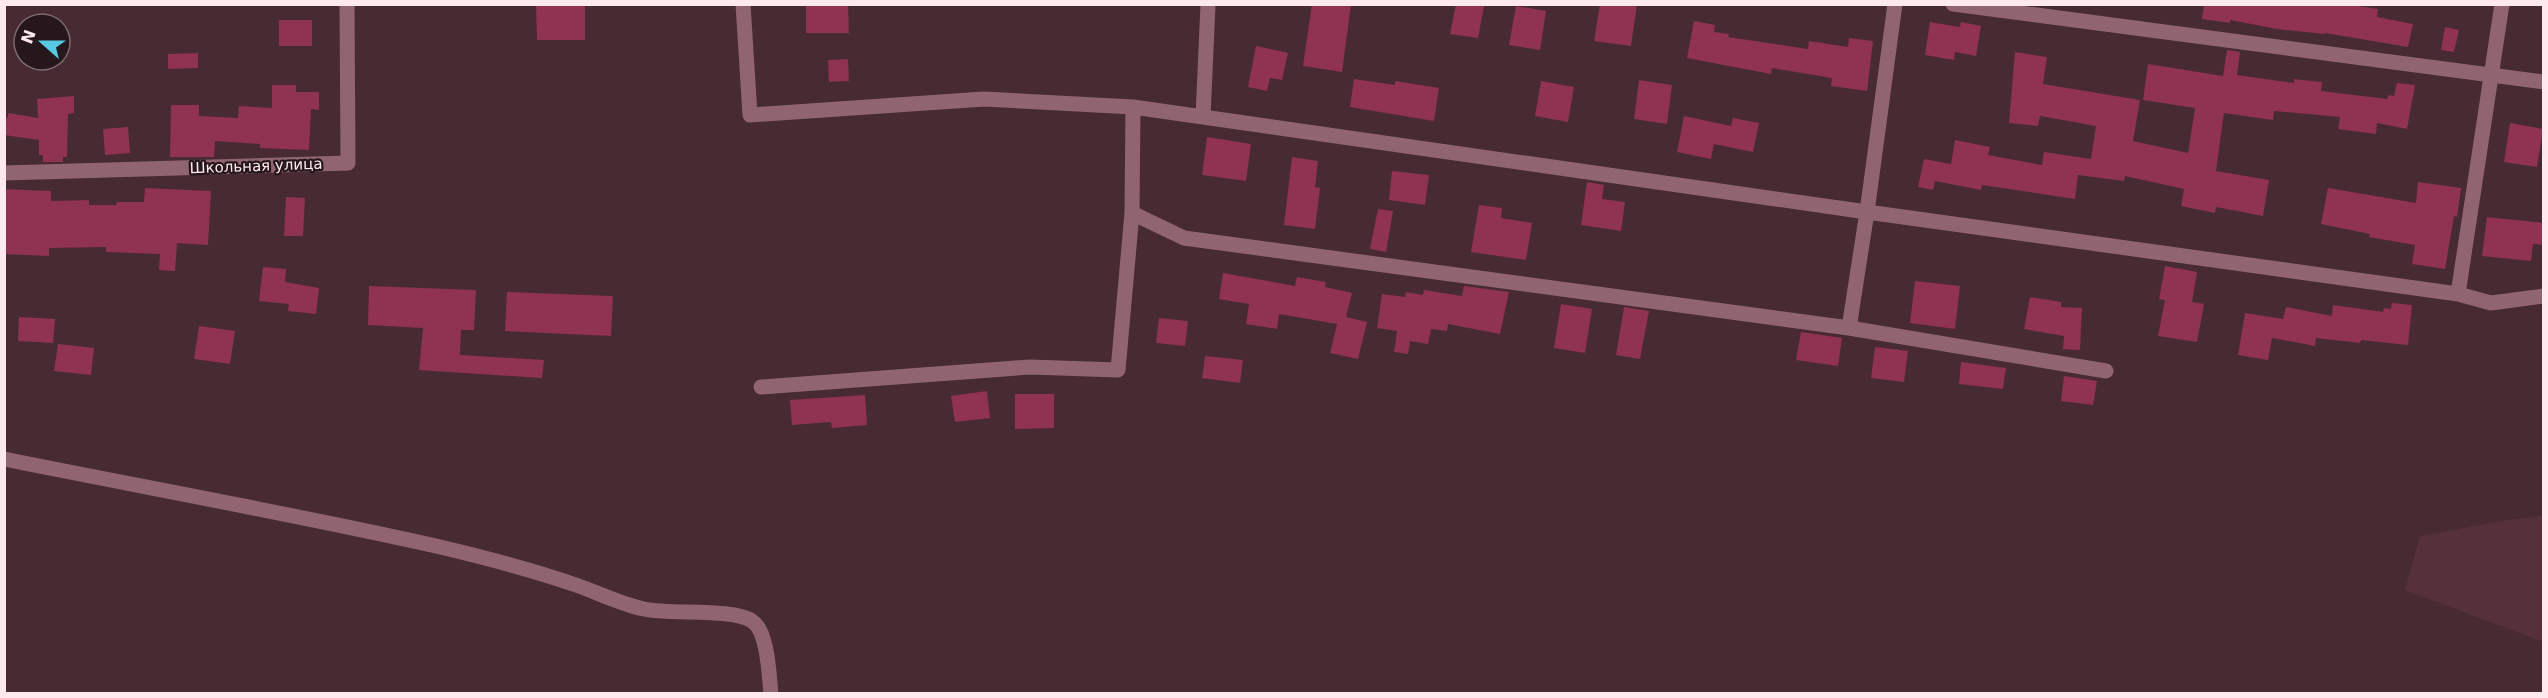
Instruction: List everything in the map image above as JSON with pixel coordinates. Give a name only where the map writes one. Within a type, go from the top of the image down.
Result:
[{"type":"street","name":"Школьная улица","points":[[4,173],[348,163],[347,4]]},
{"type":"street","points":[[743,4],[750,115],[984,99],[1133,107],[2458,294],[2491,303],[2544,296]]},
{"type":"street","points":[[1203,117],[1208,4]]},
{"type":"street","points":[[1849,328],[1895,4]]},
{"type":"street","points":[[1953,4],[2544,82]]},
{"type":"street","points":[[2458,294],[2502,4]]},
{"type":"street","points":[[761,387],[1030,367],[1118,370],[1132,213],[1133,107]]},
{"type":"street","points":[[1132,213],[1184,238],[1849,328],[2106,370]]},
{"type":"street","points":[[4,459],[436,546],[514,566],[644,609],[674,613],[724,614],[752,620],[764,639],[771,693]]},
{"type":"shaded area","points":[[2543,516],[2543,642],[2405,590],[2420,536]]},
{"type":"building","points":[[536,4],[585,4],[585,40],[537,40]]},
{"type":"building","points":[[806,4],[848,4],[849,33],[806,33]]},
{"type":"building","points":[[1312,4],[1351,4],[1342,72],[1303,66]]},
{"type":"building","points":[[1456,4],[1484,6],[1478,38],[1450,34]]},
{"type":"building","points":[[1600,4],[1637,4],[1631,46],[1594,41]]},
{"type":"building","points":[[2204,4],[2345,4],[2378,9],[2377,17],[2413,24],[2408,47],[2325,33],[2277,29],[2230,20],[2230,23],[2202,19]]},
{"type":"building","points":[[1516,6],[1546,11],[1540,50],[1509,45]]},
{"type":"building","points":[[279,20],[312,20],[312,46],[279,46]]},
{"type":"building","points":[[1694,21],[1715,25],[1714,32],[1729,34],[1728,37],[1808,49],[1809,41],[1848,47],[1849,38],[1873,41],[1867,91],[1831,86],[1832,78],[1772,68],[1771,74],[1687,58]]},
{"type":"building","points":[[1930,22],[1960,27],[1961,22],[1981,26],[1976,56],[1955,52],[1954,60],[1925,55]]},
{"type":"building","points":[[2445,27],[2459,30],[2454,52],[2441,50]]},
{"type":"building","points":[[1256,46],[1288,53],[1282,80],[1270,78],[1267,91],[1248,87]]},
{"type":"building","points":[[2227,50],[2240,52],[2237,75],[2294,83],[2294,79],[2322,82],[2321,91],[2387,99],[2388,95],[2394,96],[2397,83],[2415,85],[2407,129],[2377,123],[2376,134],[2338,129],[2340,117],[2274,111],[2273,120],[2224,113],[2216,171],[2269,180],[2263,216],[2216,207],[2215,213],[2181,206],[2184,189],[2125,176],[2124,181],[2078,175],[2075,199],[1982,185],[1981,190],[1935,181],[1933,190],[1918,187],[1924,159],[1951,164],[1955,140],[1990,147],[1988,155],[2042,165],[2044,152],[2091,159],[2096,126],[2040,116],[2038,126],[2009,123],[2015,52],[2047,57],[2043,84],[2140,100],[2133,141],[2188,153],[2195,108],[2143,100],[2148,64],[2223,76]]},
{"type":"building","points":[[198,53],[198,68],[168,69],[168,54]]},
{"type":"building","points":[[848,59],[849,81],[829,82],[828,60]]},
{"type":"building","points":[[1354,79],[1395,85],[1395,81],[1439,88],[1434,121],[1350,107]]},
{"type":"building","points":[[1639,80],[1672,85],[1667,124],[1634,119]]},
{"type":"building","points":[[1541,81],[1574,87],[1568,122],[1535,116]]},
{"type":"building","points":[[272,85],[296,85],[296,92],[319,92],[319,110],[311,109],[309,150],[260,148],[260,144],[215,141],[214,157],[170,157],[171,105],[199,105],[199,116],[238,118],[239,106],[272,108]]},
{"type":"building","points":[[74,96],[74,113],[68,114],[67,157],[63,157],[63,162],[43,162],[43,155],[39,155],[39,140],[4,135],[4,117],[8,118],[8,113],[38,118],[37,99]]},
{"type":"building","points":[[1684,116],[1731,126],[1733,118],[1759,123],[1753,152],[1714,144],[1711,159],[1677,152]]},
{"type":"building","points":[[2510,123],[2543,129],[2537,167],[2504,162]]},
{"type":"building","points":[[128,127],[130,153],[105,155],[103,129]]},
{"type":"building","points":[[1207,137],[1251,144],[1246,181],[1202,175]]},
{"type":"building","points":[[1292,157],[1318,161],[1315,187],[1320,188],[1315,229],[1284,225]]},
{"type":"building","points":[[1392,171],[1429,175],[1425,205],[1389,200]]},
{"type":"building","points":[[1587,182],[1604,185],[1602,199],[1625,202],[1621,231],[1581,225]]},
{"type":"building","points":[[2418,182],[2461,188],[2445,269],[2412,264],[2415,245],[2369,237],[2370,234],[2321,224],[2328,188],[2416,203]]},
{"type":"building","points":[[145,188],[211,191],[208,245],[177,243],[175,271],[159,270],[160,254],[106,252],[106,247],[49,248],[49,256],[4,254],[4,189],[51,191],[51,201],[89,200],[89,205],[116,205],[117,202],[144,202]]},
{"type":"building","points":[[286,197],[305,198],[303,236],[284,236]]},
{"type":"building","points":[[1479,205],[1502,208],[1501,218],[1532,223],[1526,260],[1471,252]]},
{"type":"building","points":[[1378,209],[1393,211],[1386,252],[1370,249]]},
{"type":"building","points":[[2487,217],[2544,223],[2544,245],[2533,244],[2531,261],[2482,256]]},
{"type":"building","points":[[2165,266],[2197,272],[2192,302],[2204,304],[2197,342],[2158,336],[2165,300],[2159,299]]},
{"type":"building","points":[[263,267],[286,269],[285,282],[319,288],[316,314],[288,311],[289,304],[259,301]]},
{"type":"building","points":[[1223,273],[1295,286],[1297,277],[1326,282],[1325,287],[1352,293],[1346,317],[1367,322],[1358,359],[1330,353],[1337,324],[1279,314],[1277,329],[1246,324],[1249,304],[1219,299]]},
{"type":"building","points":[[1915,281],[1960,286],[1955,329],[1910,323]]},
{"type":"building","points":[[369,286],[476,290],[474,330],[461,330],[460,355],[544,360],[542,378],[419,370],[423,328],[368,325]]},
{"type":"building","points":[[1464,286],[1509,292],[1500,334],[1448,324],[1447,331],[1431,329],[1428,344],[1410,341],[1408,354],[1394,352],[1397,331],[1377,328],[1382,294],[1405,297],[1406,292],[1423,295],[1424,290],[1462,296]]},
{"type":"building","points":[[507,292],[613,296],[611,336],[505,331]]},
{"type":"building","points":[[2030,297],[2061,302],[2061,307],[2082,308],[2080,350],[2063,349],[2064,336],[2024,329]]},
{"type":"building","points":[[2392,303],[2412,305],[2408,345],[2316,338],[2315,346],[2272,338],[2268,360],[2238,355],[2245,313],[2283,319],[2286,307],[2332,316],[2333,305],[2383,312],[2384,308],[2391,309]]},
{"type":"building","points":[[1561,304],[1592,309],[1585,353],[1554,348]]},
{"type":"building","points":[[1624,307],[1649,311],[1640,359],[1616,355]]},
{"type":"building","points":[[19,317],[55,319],[53,343],[18,341]]},
{"type":"building","points":[[1159,318],[1188,321],[1185,346],[1156,343]]},
{"type":"building","points":[[199,326],[235,331],[230,364],[194,359]]},
{"type":"building","points":[[1801,332],[1842,338],[1838,366],[1796,360]]},
{"type":"building","points":[[58,344],[94,348],[91,375],[54,371]]},
{"type":"building","points":[[1875,347],[1908,351],[1904,382],[1871,378]]},
{"type":"building","points":[[1205,356],[1243,360],[1240,383],[1202,378]]},
{"type":"building","points":[[1961,362],[2006,368],[2003,389],[1959,384]]},
{"type":"building","points":[[2064,376],[2097,381],[2093,405],[2061,401]]},
{"type":"building","points":[[987,391],[990,418],[955,422],[951,396]]},
{"type":"building","points":[[1015,394],[1054,394],[1054,428],[1015,429]]},
{"type":"building","points":[[865,395],[867,425],[832,428],[831,422],[792,425],[790,400]]}]
